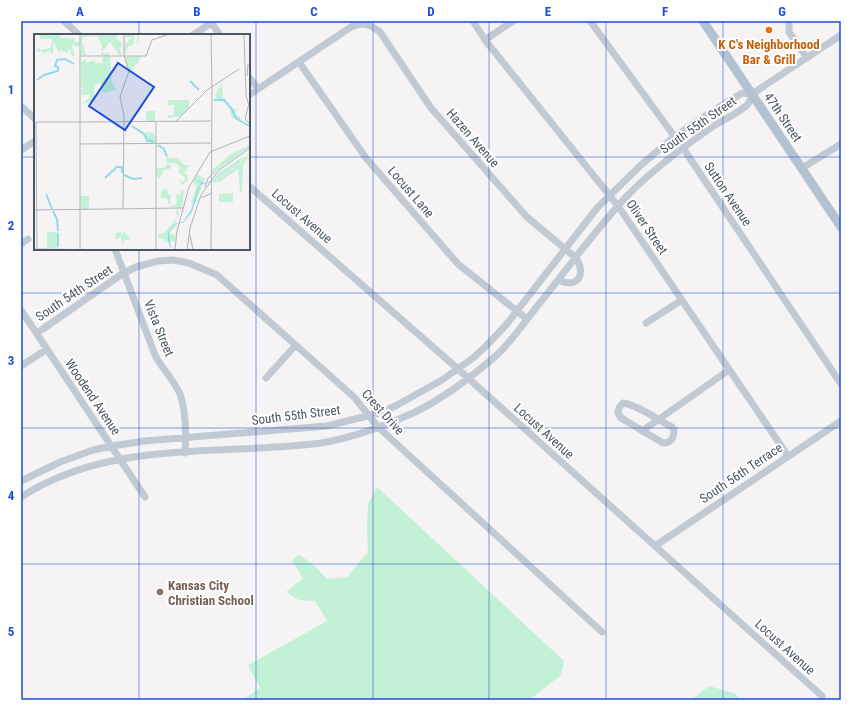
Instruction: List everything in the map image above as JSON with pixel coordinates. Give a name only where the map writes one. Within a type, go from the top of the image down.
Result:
[{"type":"main road","name":"47th Street","points":[[703,21],[841,227]]},
{"type":"street","points":[[65,21],[78,34]]},
{"type":"street","name":"Oliver Street","points":[[473,21],[485,40],[618,206],[788,456]]},
{"type":"street","points":[[485,40],[513,21]]},
{"type":"street","name":"Sutton Avenue","points":[[590,21],[683,148],[841,384]]},
{"type":"street","points":[[789,21],[789,32],[807,58]]},
{"type":"street","points":[[194,34],[212,22],[219,34]]},
{"type":"street","name":"Hazen Avenue","points":[[299,62],[351,27],[365,24],[375,28],[380,32],[431,108],[527,217],[576,258]]},
{"type":"street","points":[[752,94],[841,35]]},
{"type":"street","points":[[250,94],[299,62]]},
{"type":"street","name":"Locust Lane","points":[[299,62],[366,158],[434,237],[463,269],[526,319]]},
{"type":"street","points":[[250,78],[258,89]]},
{"type":"street","name":"South 55th Street","points":[[21,481],[60,462],[93,450],[112,446],[144,441],[327,426],[383,412],[399,404],[442,380],[486,346],[506,325],[598,208],[641,165],[674,137],[742,93],[752,94],[748,105],[707,130],[683,148],[649,176],[618,206],[597,230],[559,280],[500,352],[456,388],[414,412],[378,428],[320,443],[259,449],[121,458],[84,467],[49,480],[21,497]]},
{"type":"street","points":[[21,106],[34,118]]},
{"type":"street","points":[[21,150],[34,142]]},
{"type":"street","points":[[802,168],[841,144]]},
{"type":"street","name":"Locust Avenue","points":[[250,187],[458,369],[822,696]]},
{"type":"street","points":[[21,244],[28,239]]},
{"type":"street","name":"Vista Street","points":[[115,250],[155,355],[180,394],[184,412],[186,438],[185,453]]},
{"type":"street","points":[[559,280],[573,282],[578,279],[582,272],[576,258]]},
{"type":"street","name":"Crest Drive","points":[[124,273],[144,264],[173,260],[189,263],[218,275],[295,346],[354,397],[378,428],[602,632]]},
{"type":"street","name":"South 54th Street","points":[[36,333],[124,273]]},
{"type":"street","points":[[646,323],[682,300]]},
{"type":"street","name":"Woodend Avenue","points":[[21,310],[121,458],[145,497]]},
{"type":"street","points":[[266,378],[295,346]]},
{"type":"street","points":[[21,366],[46,349]]},
{"type":"street","points":[[642,431],[729,370]]},
{"type":"street","points":[[623,403],[629,404],[658,420],[674,429],[674,436],[672,440],[667,443],[663,443],[621,418],[618,413],[619,408],[623,403]]},
{"type":"street","name":"South 56th Terrace","points":[[655,546],[841,421]]},
{"type":"green space","points":[[377,487],[564,661],[561,675],[529,700],[242,700],[260,688],[248,665],[327,621],[315,601],[299,600],[286,592],[303,578],[292,560],[299,555],[314,565],[327,579],[347,577],[368,552],[368,504]]},
{"type":"green space","points":[[709,686],[734,693],[742,700],[691,700]]},
{"type":"place","name":"K C's Neighborhood Bar & Grill","points":[[769,30]]},
{"type":"place","name":"Kansas City Christian School","points":[[160,592]]}]
